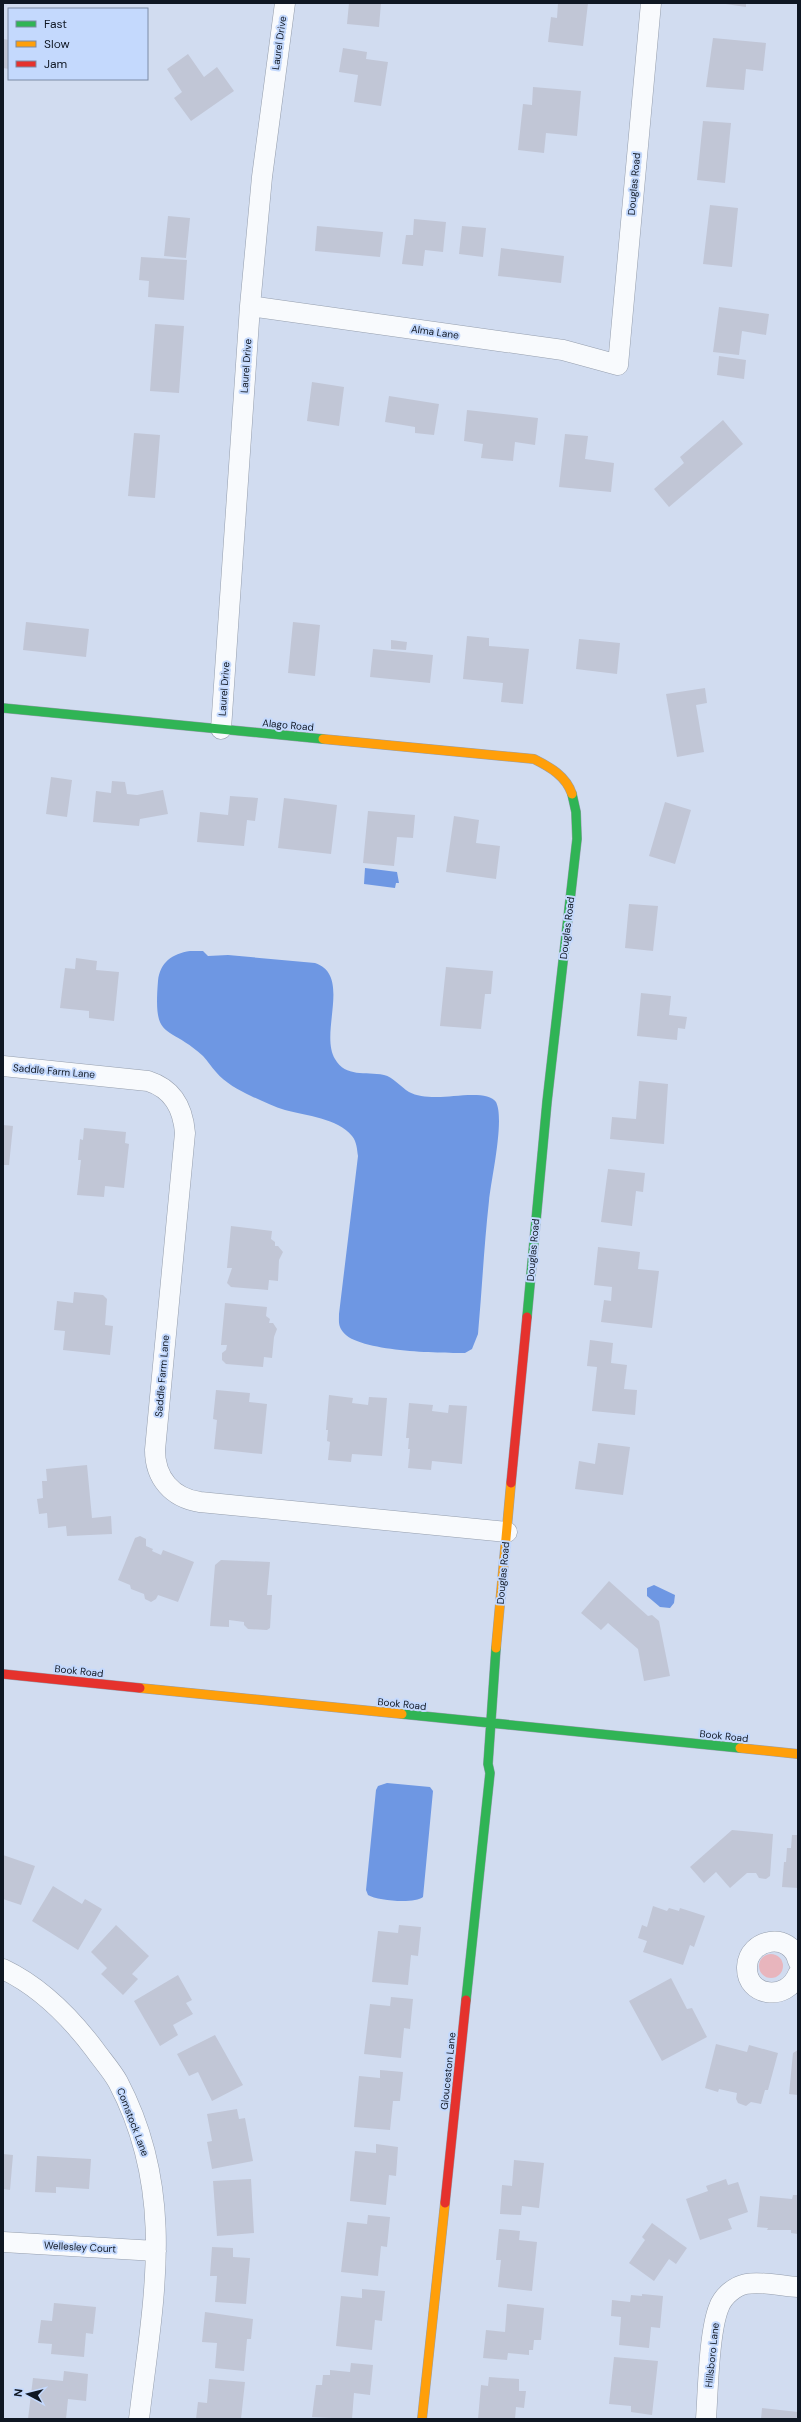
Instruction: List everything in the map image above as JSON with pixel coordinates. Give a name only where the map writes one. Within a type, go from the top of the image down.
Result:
[{"type":"street","name":"Laurel Drive","points":[[221,729],[250,306],[262,178],[285,3]]},
{"type":"street","name":"Douglas Road","points":[[618,365],[651,3]]},
{"type":"street","name":"Alma Lane","points":[[250,306],[563,350],[618,365]]},
{"type":"street","name":"Alago Road","points":[[3,708],[534,760],[552,767],[564,779]]},
{"type":"street","name":"Douglas Road","points":[[490,1724],[547,1102],[577,839],[576,810],[572,793],[564,779]]},
{"type":"street","name":"Saddle Farm Lane","points":[[3,1066],[148,1081],[165,1089],[172,1095],[180,1108],[185,1133],[154,1450],[158,1473],[171,1490],[190,1500],[200,1502],[507,1532]]},
{"type":"street","name":"Book Road","points":[[3,1674],[798,1754]]},
{"type":"street","name":"Glouceston Lane","points":[[422,2419],[490,1773],[488,1764],[490,1724]]},
{"type":"street","points":[[797,1979],[783,1991],[767,1993],[760,1990],[751,1981],[747,1969],[748,1961],[756,1947],[771,1941],[786,1945],[793,1950],[798,1960]]},
{"type":"street","name":"Comstock Lane","points":[[3,1969],[36,1990],[62,2012],[82,2033],[117,2081],[143,2143],[150,2169],[155,2200],[156,2251],[139,2419]]},
{"type":"street","name":"Wellesley Court","points":[[3,2242],[156,2251]]},
{"type":"street","name":"Hillsboro Lane","points":[[706,2419],[714,2328],[719,2307],[724,2298],[736,2288],[747,2284],[798,2287]]},
{"type":"shaded area","points":[[771,1954],[776,1955],[782,1961],[782,1971],[776,1977],[771,1978],[766,1977],[760,1971],[759,1966],[760,1961],[766,1955]]},
{"type":"water","points":[[365,868],[397,872],[399,883],[396,883],[395,888],[364,884]]},
{"type":"water","points":[[190,951],[203,951],[208,956],[228,955],[315,963],[326,970],[331,979],[333,1006],[330,1035],[331,1048],[339,1065],[356,1073],[387,1076],[409,1092],[418,1095],[441,1097],[477,1095],[492,1098],[496,1102],[499,1122],[497,1150],[487,1218],[478,1334],[472,1349],[465,1353],[400,1350],[365,1344],[352,1339],[341,1330],[339,1314],[358,1156],[355,1141],[346,1130],[330,1121],[272,1106],[237,1089],[220,1076],[203,1056],[191,1046],[165,1029],[158,1014],[157,1001],[159,974],[164,964],[172,957]]},
{"type":"water","points":[[654,1585],[675,1595],[674,1603],[670,1608],[660,1607],[647,1596],[647,1588]]},
{"type":"water","points":[[387,1783],[430,1787],[433,1791],[423,1897],[419,1899],[396,1901],[380,1899],[368,1895],[366,1890],[376,1790],[378,1786]]},
{"type":"building","points":[[349,3],[381,3],[379,27],[347,24]]},
{"type":"building","points":[[558,3],[588,3],[583,46],[548,42],[551,17],[557,18]]},
{"type":"building","points":[[719,3],[746,3],[746,7]]},
{"type":"building","points":[[713,38],[766,43],[763,71],[746,69],[744,90],[706,87]]},
{"type":"building","points":[[3,39],[8,40],[8,69],[3,68]]},
{"type":"building","points":[[343,48],[367,52],[366,59],[388,62],[381,106],[354,102],[358,75],[339,72]]},
{"type":"building","points":[[188,54],[204,77],[217,67],[234,91],[191,121],[174,98],[182,92],[167,69]]},
{"type":"building","points":[[533,87],[581,91],[577,136],[546,133],[544,153],[518,150],[523,104],[532,105]]},
{"type":"building","points":[[703,121],[731,123],[725,183],[697,180]]},
{"type":"building","points":[[710,205],[738,208],[732,267],[703,264]]},
{"type":"building","points":[[168,216],[190,218],[186,258],[164,256]]},
{"type":"building","points":[[414,219],[446,222],[443,252],[425,250],[423,266],[402,264],[406,235],[413,235]]},
{"type":"building","points":[[317,226],[383,232],[380,257],[315,251]]},
{"type":"building","points":[[462,226],[486,228],[483,257],[459,254]]},
{"type":"building","points":[[501,248],[564,256],[561,283],[498,276]]},
{"type":"building","points":[[141,257],[187,260],[184,300],[148,297],[149,281],[139,280]]},
{"type":"building","points":[[719,307],[769,314],[766,335],[742,331],[739,355],[713,352]]},
{"type":"building","points":[[155,324],[184,326],[179,393],[150,391]]},
{"type":"building","points":[[719,356],[746,360],[744,379],[717,375]]},
{"type":"building","points":[[312,382],[344,387],[339,426],[307,421]]},
{"type":"building","points":[[389,396],[439,404],[434,435],[415,433],[415,427],[385,422]]},
{"type":"building","points":[[467,410],[538,418],[535,445],[515,442],[513,461],[481,458],[483,444],[464,441]]},
{"type":"building","points":[[723,420],[743,444],[669,507],[654,489],[684,463],[680,457]]},
{"type":"building","points":[[134,433],[160,435],[155,498],[128,496]]},
{"type":"building","points":[[565,434],[588,436],[585,459],[614,463],[611,492],[559,487]]},
{"type":"building","points":[[26,622],[89,629],[86,657],[23,650]]},
{"type":"building","points":[[293,622],[320,625],[315,676],[288,673]]},
{"type":"building","points":[[467,636],[489,638],[489,646],[529,649],[523,704],[501,702],[503,683],[463,679]]},
{"type":"building","points":[[579,639],[620,643],[617,674],[576,669]]},
{"type":"building","points":[[391,640],[407,642],[406,650],[391,649]]},
{"type":"building","points":[[373,649],[433,655],[430,683],[370,677]]},
{"type":"building","points":[[705,688],[707,703],[696,705],[704,752],[677,757],[666,694]]},
{"type":"building","points":[[51,777],[72,780],[67,817],[46,814]]},
{"type":"building","points":[[112,781],[125,782],[127,794],[137,795],[163,790],[168,814],[140,819],[139,826],[93,822],[96,791],[111,793]]},
{"type":"building","points":[[230,796],[258,798],[255,821],[247,820],[244,846],[197,842],[200,812],[228,815]]},
{"type":"building","points":[[284,798],[337,805],[331,854],[278,848]]},
{"type":"building","points":[[665,802],[691,810],[675,864],[649,856]]},
{"type":"building","points":[[368,811],[415,815],[413,838],[397,837],[394,866],[363,863]]},
{"type":"building","points":[[454,816],[479,820],[476,843],[500,846],[496,879],[446,872]]},
{"type":"building","points":[[629,904],[658,906],[653,951],[625,948]]},
{"type":"building","points":[[76,958],[97,961],[96,970],[119,972],[114,1021],[89,1018],[89,1011],[60,1008],[65,968],[75,969]]},
{"type":"building","points":[[446,967],[493,971],[491,994],[485,994],[481,1029],[440,1026]]},
{"type":"building","points":[[641,993],[671,996],[669,1015],[687,1017],[685,1029],[678,1028],[677,1040],[637,1036]]},
{"type":"building","points":[[639,1081],[668,1084],[664,1144],[610,1139],[612,1117],[636,1119]]},
{"type":"building","points":[[3,1125],[13,1126],[9,1165],[3,1165]]},
{"type":"building","points":[[84,1128],[126,1132],[125,1143],[129,1144],[124,1188],[105,1186],[104,1197],[77,1195],[81,1160],[78,1160],[80,1139],[83,1140]]},
{"type":"building","points":[[608,1169],[645,1173],[643,1192],[636,1191],[632,1226],[601,1222]]},
{"type":"building","points":[[231,1226],[272,1231],[271,1239],[275,1242],[275,1246],[278,1246],[283,1252],[279,1260],[278,1281],[269,1280],[268,1290],[231,1287],[227,1283],[232,1268],[227,1268]]},
{"type":"building","points":[[598,1247],[640,1252],[638,1269],[659,1271],[652,1328],[601,1322],[604,1300],[611,1301],[612,1287],[594,1285]]},
{"type":"building","points":[[74,1292],[103,1295],[107,1299],[105,1325],[113,1326],[110,1355],[63,1350],[65,1331],[54,1330],[57,1301],[73,1303]]},
{"type":"building","points":[[225,1303],[267,1307],[266,1316],[270,1319],[269,1323],[273,1323],[277,1329],[274,1337],[272,1358],[264,1357],[263,1367],[226,1364],[222,1360],[222,1353],[226,1350],[227,1345],[221,1345]]},
{"type":"building","points":[[590,1340],[613,1343],[611,1363],[627,1365],[624,1389],[637,1390],[635,1415],[592,1411],[597,1367],[587,1366]]},
{"type":"building","points":[[216,1390],[250,1393],[249,1402],[267,1404],[262,1454],[214,1449],[217,1420],[213,1419]]},
{"type":"building","points":[[329,1395],[353,1398],[352,1403],[368,1405],[369,1397],[387,1398],[382,1456],[352,1454],[351,1462],[328,1460],[330,1442],[327,1441],[328,1430],[326,1430]]},
{"type":"building","points":[[409,1403],[433,1405],[432,1411],[448,1413],[449,1405],[467,1406],[462,1464],[432,1461],[431,1470],[408,1468],[410,1449],[408,1449],[409,1438],[406,1438]]},
{"type":"building","points":[[598,1443],[630,1447],[623,1495],[575,1489],[579,1461],[595,1464]]},
{"type":"building","points":[[87,1465],[92,1518],[111,1516],[112,1534],[67,1536],[66,1526],[48,1528],[47,1513],[39,1514],[37,1499],[43,1498],[42,1481],[47,1481],[46,1469]]},
{"type":"building","points":[[140,1536],[146,1539],[146,1546],[153,1549],[152,1551],[161,1555],[163,1550],[194,1562],[178,1602],[158,1595],[156,1599],[151,1602],[145,1599],[144,1594],[131,1589],[130,1585],[118,1580],[135,1538]]},
{"type":"building","points":[[221,1560],[270,1562],[267,1595],[272,1595],[270,1628],[267,1630],[248,1629],[244,1625],[244,1622],[229,1620],[229,1627],[210,1626],[215,1565]]},
{"type":"building","points":[[609,1581],[648,1616],[652,1615],[659,1621],[670,1676],[644,1681],[638,1649],[608,1623],[601,1630],[581,1613]]},
{"type":"building","points":[[732,1830],[773,1834],[770,1876],[766,1879],[759,1878],[756,1873],[747,1873],[730,1888],[716,1872],[704,1883],[690,1867]]},
{"type":"building","points":[[792,1835],[798,1835],[798,1888],[782,1887],[784,1862],[786,1862],[787,1848],[791,1848]]},
{"type":"building","points":[[3,1855],[35,1866],[21,1905],[3,1899]]},
{"type":"building","points":[[53,1886],[82,1904],[85,1899],[102,1909],[78,1950],[32,1921]]},
{"type":"building","points":[[653,1906],[667,1911],[669,1908],[679,1911],[680,1908],[705,1916],[694,1947],[690,1945],[683,1965],[643,1952],[647,1941],[638,1938],[642,1925],[647,1927]]},
{"type":"building","points":[[116,1925],[149,1956],[132,1974],[138,1979],[123,1995],[101,1974],[107,1968],[91,1952]]},
{"type":"building","points":[[399,1925],[421,1927],[418,1956],[411,1955],[408,1985],[372,1982],[378,1931],[398,1933]]},
{"type":"building","points":[[178,1975],[192,2000],[186,2003],[193,2014],[173,2025],[178,2035],[160,2046],[134,2001]]},
{"type":"building","points":[[671,1978],[687,2009],[692,2008],[707,2037],[662,2061],[629,2001]]},
{"type":"building","points":[[391,1997],[413,1999],[410,2029],[404,2028],[401,2058],[364,2054],[370,2004],[390,2006]]},
{"type":"building","points":[[215,2035],[243,2085],[212,2101],[198,2072],[189,2076],[177,2054]]},
{"type":"building","points":[[716,2044],[747,2052],[749,2045],[778,2053],[768,2090],[765,2090],[761,2104],[751,2102],[746,2106],[738,2103],[736,2099],[737,2093],[719,2089],[718,2092],[705,2088]]},
{"type":"building","points":[[798,2050],[798,2095],[789,2094],[793,2053]]},
{"type":"building","points":[[380,2070],[403,2072],[400,2101],[393,2101],[390,2130],[354,2127],[359,2076],[380,2078]]},
{"type":"building","points":[[237,2109],[239,2119],[245,2118],[253,2161],[212,2169],[207,2142],[212,2141],[207,2114]]},
{"type":"building","points":[[376,2144],[398,2147],[396,2176],[389,2175],[386,2205],[350,2201],[355,2151],[376,2153]]},
{"type":"building","points":[[3,2154],[13,2155],[10,2190],[3,2189]]},
{"type":"building","points":[[37,2156],[91,2159],[89,2189],[56,2187],[56,2193],[35,2192]]},
{"type":"building","points":[[514,2160],[544,2163],[539,2208],[522,2206],[521,2215],[500,2214],[502,2185],[512,2186]]},
{"type":"building","points":[[251,2179],[254,2233],[217,2236],[213,2181]]},
{"type":"building","points":[[726,2179],[728,2185],[738,2182],[748,2212],[728,2219],[732,2229],[700,2240],[686,2199],[708,2191],[706,2186]]},
{"type":"building","points":[[793,2195],[798,2195],[798,2234],[791,2233],[791,2230],[767,2230],[768,2228],[757,2227],[760,2196],[792,2199]]},
{"type":"building","points":[[368,2215],[390,2217],[387,2247],[381,2246],[378,2276],[341,2272],[347,2222],[367,2224]]},
{"type":"building","points":[[652,2223],[687,2248],[676,2264],[669,2259],[654,2281],[629,2263],[645,2240],[642,2237]]},
{"type":"building","points":[[499,2229],[520,2231],[519,2240],[537,2242],[532,2291],[498,2287],[501,2260],[496,2260]]},
{"type":"building","points":[[212,2247],[233,2248],[233,2257],[250,2258],[246,2304],[215,2302],[217,2276],[210,2276]]},
{"type":"building","points":[[362,2289],[385,2291],[382,2321],[375,2320],[372,2350],[336,2346],[341,2296],[362,2298]]},
{"type":"building","points":[[642,2294],[663,2296],[660,2328],[651,2327],[649,2348],[619,2345],[621,2317],[611,2316],[612,2300],[630,2302],[631,2295],[642,2296]]},
{"type":"building","points":[[54,2303],[96,2307],[93,2334],[86,2333],[84,2357],[51,2354],[52,2344],[38,2343],[41,2320],[52,2321]]},
{"type":"building","points":[[507,2304],[544,2308],[541,2340],[534,2340],[533,2350],[529,2350],[529,2355],[508,2353],[507,2360],[483,2358],[486,2330],[505,2332]]},
{"type":"building","points":[[205,2312],[253,2319],[251,2339],[247,2339],[244,2371],[215,2368],[217,2343],[202,2342]]},
{"type":"building","points":[[614,2357],[658,2361],[652,2415],[631,2412],[631,2406],[609,2404]]},
{"type":"building","points":[[351,2363],[373,2365],[370,2395],[354,2393],[352,2419],[312,2417],[316,2385],[322,2385],[323,2375],[330,2375],[330,2370],[350,2372]]},
{"type":"building","points":[[64,2371],[88,2374],[86,2401],[68,2399],[66,2419],[28,2419],[33,2378],[63,2381]]},
{"type":"building","points":[[489,2377],[519,2379],[519,2391],[526,2391],[524,2408],[516,2407],[515,2419],[478,2419],[481,2385],[488,2386]]},
{"type":"building","points":[[209,2379],[245,2382],[241,2419],[196,2419],[198,2402],[207,2403]]},
{"type":"building","points":[[762,2408],[798,2412],[798,2419],[761,2419]]},
{"type":"traffic: fast","points":[[3,708],[323,739]]},
{"type":"traffic: fast","points":[[527,1317],[547,1102],[577,839],[576,812],[572,794]]},
{"type":"traffic: fast","points":[[466,2000],[490,1773],[488,1764],[496,1648]]},
{"type":"traffic: fast","points":[[402,1714],[740,1748]]},
{"type":"traffic: slow","points":[[323,739],[534,759],[546,765],[562,777],[572,794]]},
{"type":"traffic: slow","points":[[496,1648],[511,1483]]},
{"type":"traffic: slow","points":[[140,1688],[402,1714]]},
{"type":"traffic: slow","points":[[740,1748],[798,1754]]},
{"type":"traffic: slow","points":[[422,2419],[445,2203]]},
{"type":"traffic: jam","points":[[511,1483],[527,1317]]},
{"type":"traffic: jam","points":[[3,1674],[140,1688]]},
{"type":"traffic: jam","points":[[445,2203],[466,2000]]}]
